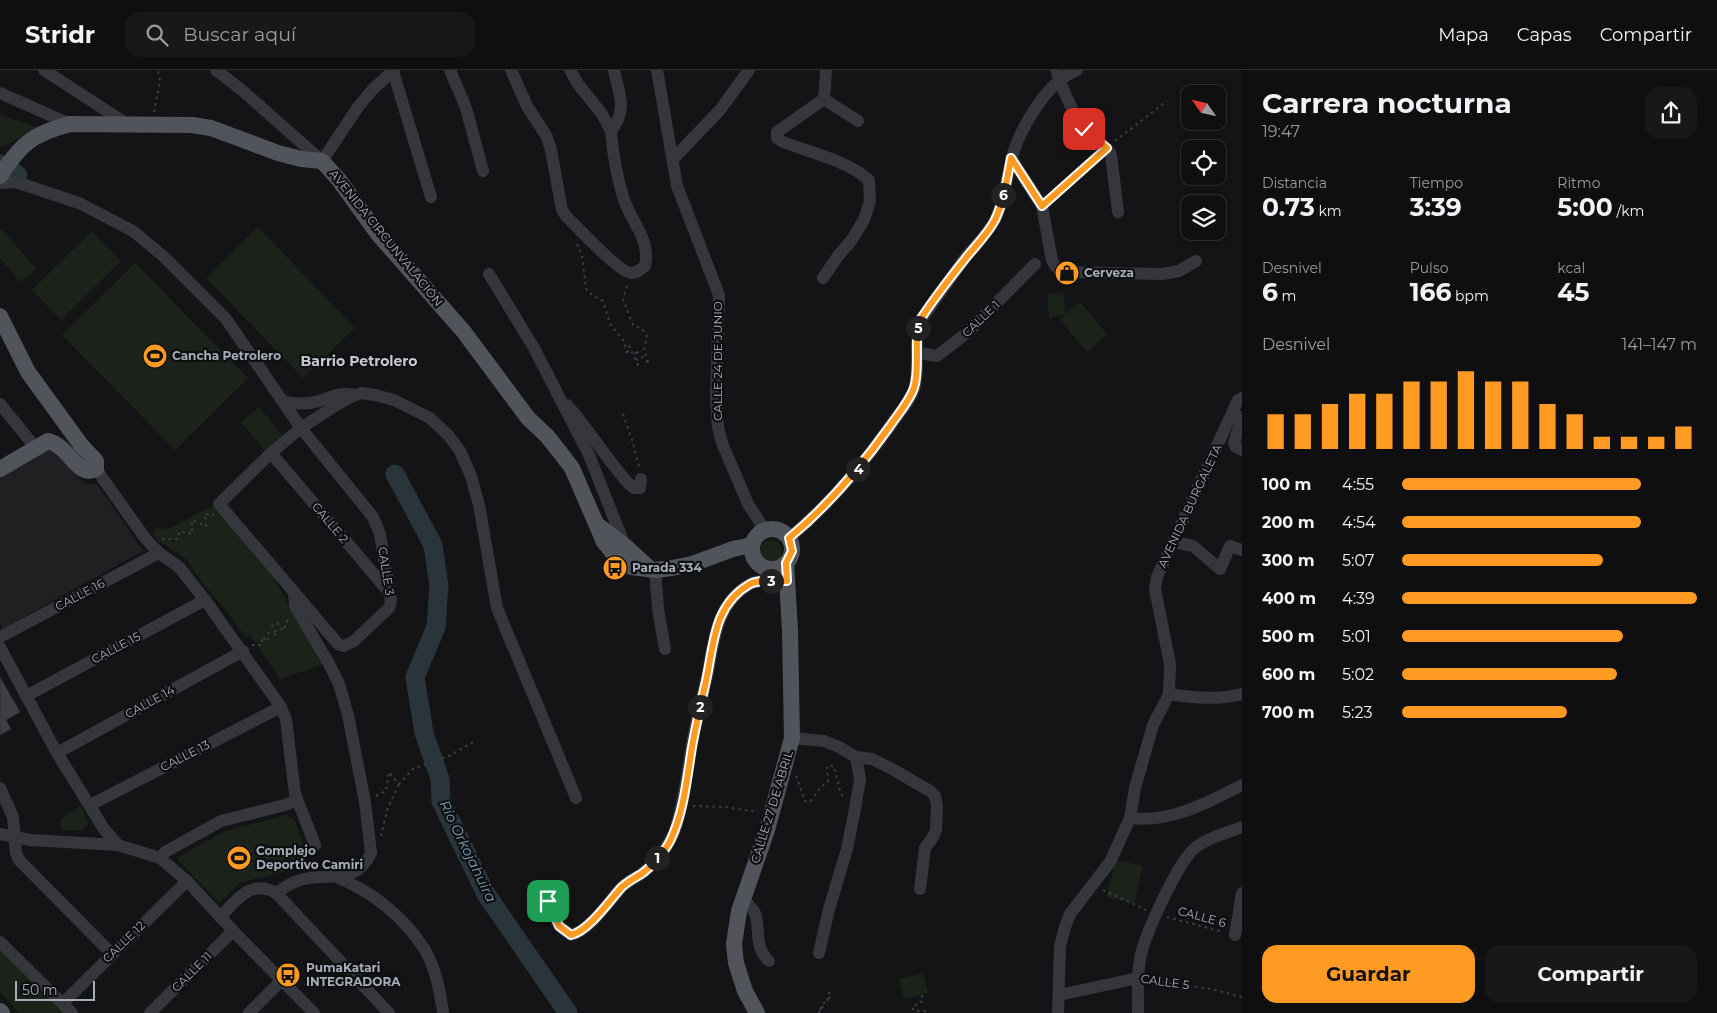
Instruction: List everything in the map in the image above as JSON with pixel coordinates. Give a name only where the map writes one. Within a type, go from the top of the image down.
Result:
[{"type":"main road","name":"AVENIDA CIRCUNVALACIÓN","points":[[0,176],[15,153],[30,140],[51,128],[70,124],[130,126],[151,124],[192,125],[211,128],[278,153],[302,159],[322,161],[339,180],[378,234],[464,332],[528,418],[572,468],[597,525],[622,552],[652,569]]},
{"type":"main road","points":[[0,316],[28,372],[96,461],[96,470],[90,472],[80,469],[65,450],[48,441],[0,469]]},
{"type":"main road","points":[[765,530],[778,530],[789,538],[792,551],[786,563],[775,569],[762,567],[753,558],[752,545],[756,536],[765,530]]},
{"type":"main road","points":[[652,569],[692,564],[733,549],[752,545]]},
{"type":"main road","name":"CALLE 27 DE ABRIL","points":[[757,1013],[745,991],[736,963],[734,944],[736,924],[743,899],[767,830],[789,755],[792,738],[786,563]]},
{"type":"street","points":[[44,70],[130,126]]},
{"type":"street","points":[[216,70],[243,91],[322,161],[358,107],[373,88],[393,71],[431,197]]},
{"type":"street","points":[[450,70],[466,108],[483,171]]},
{"type":"street","points":[[511,70],[528,106],[547,137],[562,210],[618,268],[631,273],[639,271],[645,266],[646,252],[644,239],[625,201],[612,152],[611,131],[602,114],[578,84],[570,70]]},
{"type":"street","points":[[611,131],[621,112],[614,70]]},
{"type":"street","name":"CALLE 24 DE JUNIO","points":[[657,70],[677,186],[682,204],[715,282],[718,295],[716,399],[718,427],[722,443],[748,504],[765,530]]},
{"type":"street","points":[[673,159],[720,110],[750,70]]},
{"type":"street","points":[[824,99],[826,70]]},
{"type":"street","points":[[789,538],[811,520],[844,487],[907,403],[915,387],[918,326],[922,318],[965,258],[989,230],[995,219],[1001,203],[1011,158],[1032,116],[1058,75],[1076,70]]},
{"type":"street","points":[[1058,75],[1084,129],[1107,148],[1111,155],[1118,212]]},
{"type":"street","points":[[0,93],[70,124]]},
{"type":"street","points":[[824,99],[858,121]]},
{"type":"street","points":[[823,278],[838,256],[851,242],[864,220],[870,201],[869,180],[861,173],[840,163],[783,142],[776,135],[824,99]]},
{"type":"street","points":[[1011,158],[1042,206],[1055,267],[1065,272],[1162,274],[1178,271],[1196,261]]},
{"type":"street","name":"CALLE 3","points":[[0,183],[16,182],[80,203],[133,232],[176,268],[226,319],[301,428],[373,517],[380,534],[391,601],[388,608],[354,641],[344,646],[338,644],[294,592]]},
{"type":"street","name":"CALLE 1","points":[[918,353],[937,356],[943,353],[974,326],[1035,264]]},
{"type":"street","points":[[489,274],[534,348],[589,455],[622,552]]},
{"type":"street","points":[[555,392],[584,424],[599,447],[629,484],[634,488],[640,488],[641,479]]},
{"type":"street","points":[[284,402],[304,404],[319,402],[339,393],[356,396]]},
{"type":"street","points":[[276,893],[300,880],[352,874],[362,868],[372,853],[366,802],[348,715],[339,684],[294,606],[294,592],[219,504],[271,453],[301,428],[338,404],[361,393],[375,395],[412,408],[430,418],[448,434],[460,451],[471,476],[479,505],[497,608],[576,798]]},
{"type":"street","name":"AVENIDA BURGALETA","points":[[1058,1013],[1060,946],[1064,927],[1070,914],[1110,862],[1130,818],[1135,788],[1153,725],[1169,694],[1170,664],[1156,589],[1161,565],[1238,400],[1242,398]]},
{"type":"street","points":[[0,404],[36,448]]},
{"type":"street","points":[[1242,417],[1234,442],[1236,447],[1242,450]]},
{"type":"street","name":"CALLE 2","points":[[271,453],[390,592]]},
{"type":"street","points":[[96,470],[145,538],[159,553],[179,567],[205,600],[281,706],[286,719],[295,794],[315,845]]},
{"type":"street","points":[[1173,542],[1193,546],[1220,569],[1230,546],[1242,550]]},
{"type":"street","name":"CALLE 16","points":[[0,636],[159,553]]},
{"type":"street","points":[[652,569],[665,649]]},
{"type":"street","points":[[548,901],[559,926],[566,933],[576,934],[588,924],[627,882],[644,872],[670,842],[682,806],[712,643],[721,616],[731,600],[751,584],[787,581]]},
{"type":"street","name":"CALLE 15","points":[[26,696],[205,600]]},
{"type":"street","points":[[0,647],[57,753],[104,829],[118,844]]},
{"type":"street","name":"CALLE 14","points":[[57,753],[243,651]]},
{"type":"street","points":[[1169,694],[1201,699],[1226,698],[1242,694]]},
{"type":"street","name":"CALLE 13","points":[[90,805],[281,706]]},
{"type":"street","points":[[792,738],[824,741],[856,757],[872,759],[930,791],[935,796],[937,805],[936,830],[934,837],[925,848],[920,888]]},
{"type":"street","points":[[819,953],[829,909],[847,849],[855,809],[860,779],[856,757]]},
{"type":"street","points":[[1130,818],[1152,819],[1176,814],[1196,807],[1242,785]]},
{"type":"street","points":[[0,788],[13,817],[16,853],[19,860],[112,954]]},
{"type":"street","points":[[160,858],[165,852],[221,821],[285,805],[297,800]]},
{"type":"street","points":[[1138,1013],[1138,978],[1144,945],[1176,873],[1184,859],[1195,848],[1207,840],[1242,827]]},
{"type":"street","points":[[0,834],[30,840],[118,844],[160,858],[187,881],[233,931],[314,1013]]},
{"type":"street","points":[[336,877],[363,889],[404,922],[425,951],[441,995],[442,1013]]},
{"type":"street","name":"CALLE 12","points":[[63,1003],[187,881]]},
{"type":"street","points":[[220,917],[246,892],[253,889],[269,889],[276,893],[389,1013]]},
{"type":"street","points":[[1235,935],[1242,893]]},
{"type":"street","points":[[743,899],[753,909],[758,939],[763,955],[769,961]]},
{"type":"street","name":"CALLE 11","points":[[150,1013],[233,931]]},
{"type":"street","points":[[0,942],[72,1013]]},
{"type":"street","name":"CALLE 5","points":[[1059,995],[1138,978]]},
{"type":"street","points":[[249,1013],[282,980]]},
{"type":"path","points":[[151,124],[160,80],[158,70]]},
{"type":"path","points":[[1042,206],[1107,148],[1166,101]]},
{"type":"path","points":[[576,242],[582,256],[586,289],[603,301],[610,324],[624,341],[628,355],[629,346],[638,365],[635,350],[649,364],[644,351],[646,336],[642,330],[633,325],[623,299],[631,273]]},
{"type":"path","points":[[623,414],[632,440],[641,479]]},
{"type":"path","points":[[145,538],[177,540],[180,531],[192,534],[192,520],[206,526],[205,514],[219,516],[219,504]]},
{"type":"path","points":[[243,651],[254,644],[262,645],[262,636],[268,641],[268,633],[277,635],[272,626],[277,623],[283,632],[287,619],[300,615]]},
{"type":"path","points":[[372,853],[380,838],[388,807],[399,784],[413,770],[451,755],[473,742]]},
{"type":"path","points":[[789,755],[805,801],[810,802],[820,788],[828,781],[827,766],[834,766],[841,794],[855,809]]},
{"type":"path","points":[[366,802],[386,791],[389,772],[399,784]]},
{"type":"path","points":[[682,806],[725,807],[771,813]]},
{"type":"path","name":"CALLE 6","points":[[1094,884],[1157,914],[1235,935]]},
{"type":"path","name":"CALLE 5","points":[[1138,978],[1212,989],[1242,997]]},
{"type":"path","points":[[818,1013],[822,1011],[820,1010],[824,1008],[822,1007],[826,1004],[824,1003],[828,1000],[826,999],[827,997],[830,997],[828,995],[832,993]]},
{"type":"path","points":[[922,995],[923,1001],[912,1007],[914,1010],[927,1011],[928,1013]]},
{"type":"shaded area","points":[[0,115],[44,129],[28,134],[2,147],[0,145]]},
{"type":"shaded area","points":[[258,227],[355,328],[303,378],[206,278]]},
{"type":"shaded area","points":[[1,228],[36,269],[20,282],[0,258]]},
{"type":"shaded area","points":[[92,231],[121,261],[61,320],[32,290]]},
{"type":"shaded area","name":"Cancha Petrolero","points":[[135,263],[248,378],[175,450],[62,335]]},
{"type":"shaded area","points":[[1063,292],[1066,314],[1080,302],[1107,334],[1087,352],[1060,320],[1065,314],[1049,318],[1047,294]]},
{"type":"shaded area","points":[[259,407],[283,436],[265,451],[241,422]]},
{"type":"shaded area","points":[[51,448],[84,484],[97,484],[143,551],[2,629],[0,625],[0,474]]},
{"type":"shaded area","points":[[212,506],[266,563],[291,610],[324,664],[280,679],[250,635],[246,638],[229,614],[201,581],[187,560],[163,543],[158,542],[153,533],[157,528],[168,529]]},
{"type":"shaded area","points":[[771,540],[779,543],[782,551],[779,559],[771,562],[763,559],[760,551],[763,543]]},
{"type":"shaded area","points":[[80,806],[88,824],[83,830],[62,830],[60,819]]},
{"type":"shaded area","name":"Complejo Deportivo Camiri","points":[[285,815],[294,819],[307,852],[285,872],[241,882],[219,903],[177,859],[223,832]]},
{"type":"shaded area","points":[[1116,860],[1143,866],[1134,903],[1106,897]]},
{"type":"shaded area","points":[[0,950],[63,1013],[19,1013],[0,992]]},
{"type":"shaded area","points":[[923,973],[928,993],[904,999],[899,979]]},
{"type":"building","points":[[0,677],[20,712],[6,720],[11,729],[0,735]]},
{"type":"waterway","name":"Río Orkojahuira","points":[[0,164],[18,175]]},
{"type":"waterway","name":"Río Orkojahuira","points":[[395,474],[433,545],[439,586],[436,627],[415,677],[424,733],[440,779],[441,801],[486,894],[568,1013]]},
{"type":"place","name":"Cerveza","points":[[1067,273]]},
{"type":"place","name":"Cancha Petrolero","points":[[155,356]]},
{"type":"place","name":"Parada 334","points":[[615,568]]},
{"type":"place","name":"Complejo Deportivo Camiri","points":[[239,858]]},
{"type":"place","name":"PumaKatari INTEGRADORA","points":[[288,975]]},
{"type":"district","name":"Barrio Petrolero","points":[[359,361]]},
{"type":"route","points":[[548,901],[559,926],[566,933],[576,934],[613,899],[627,882],[644,872],[670,842],[682,806],[709,659],[721,616],[731,600],[751,584],[787,581],[786,563],[792,551],[789,538],[811,520],[844,487],[907,403],[915,387],[917,374],[918,326],[965,258],[989,230],[1001,203],[1011,158],[1042,206],[1107,148],[1084,129]]}]
